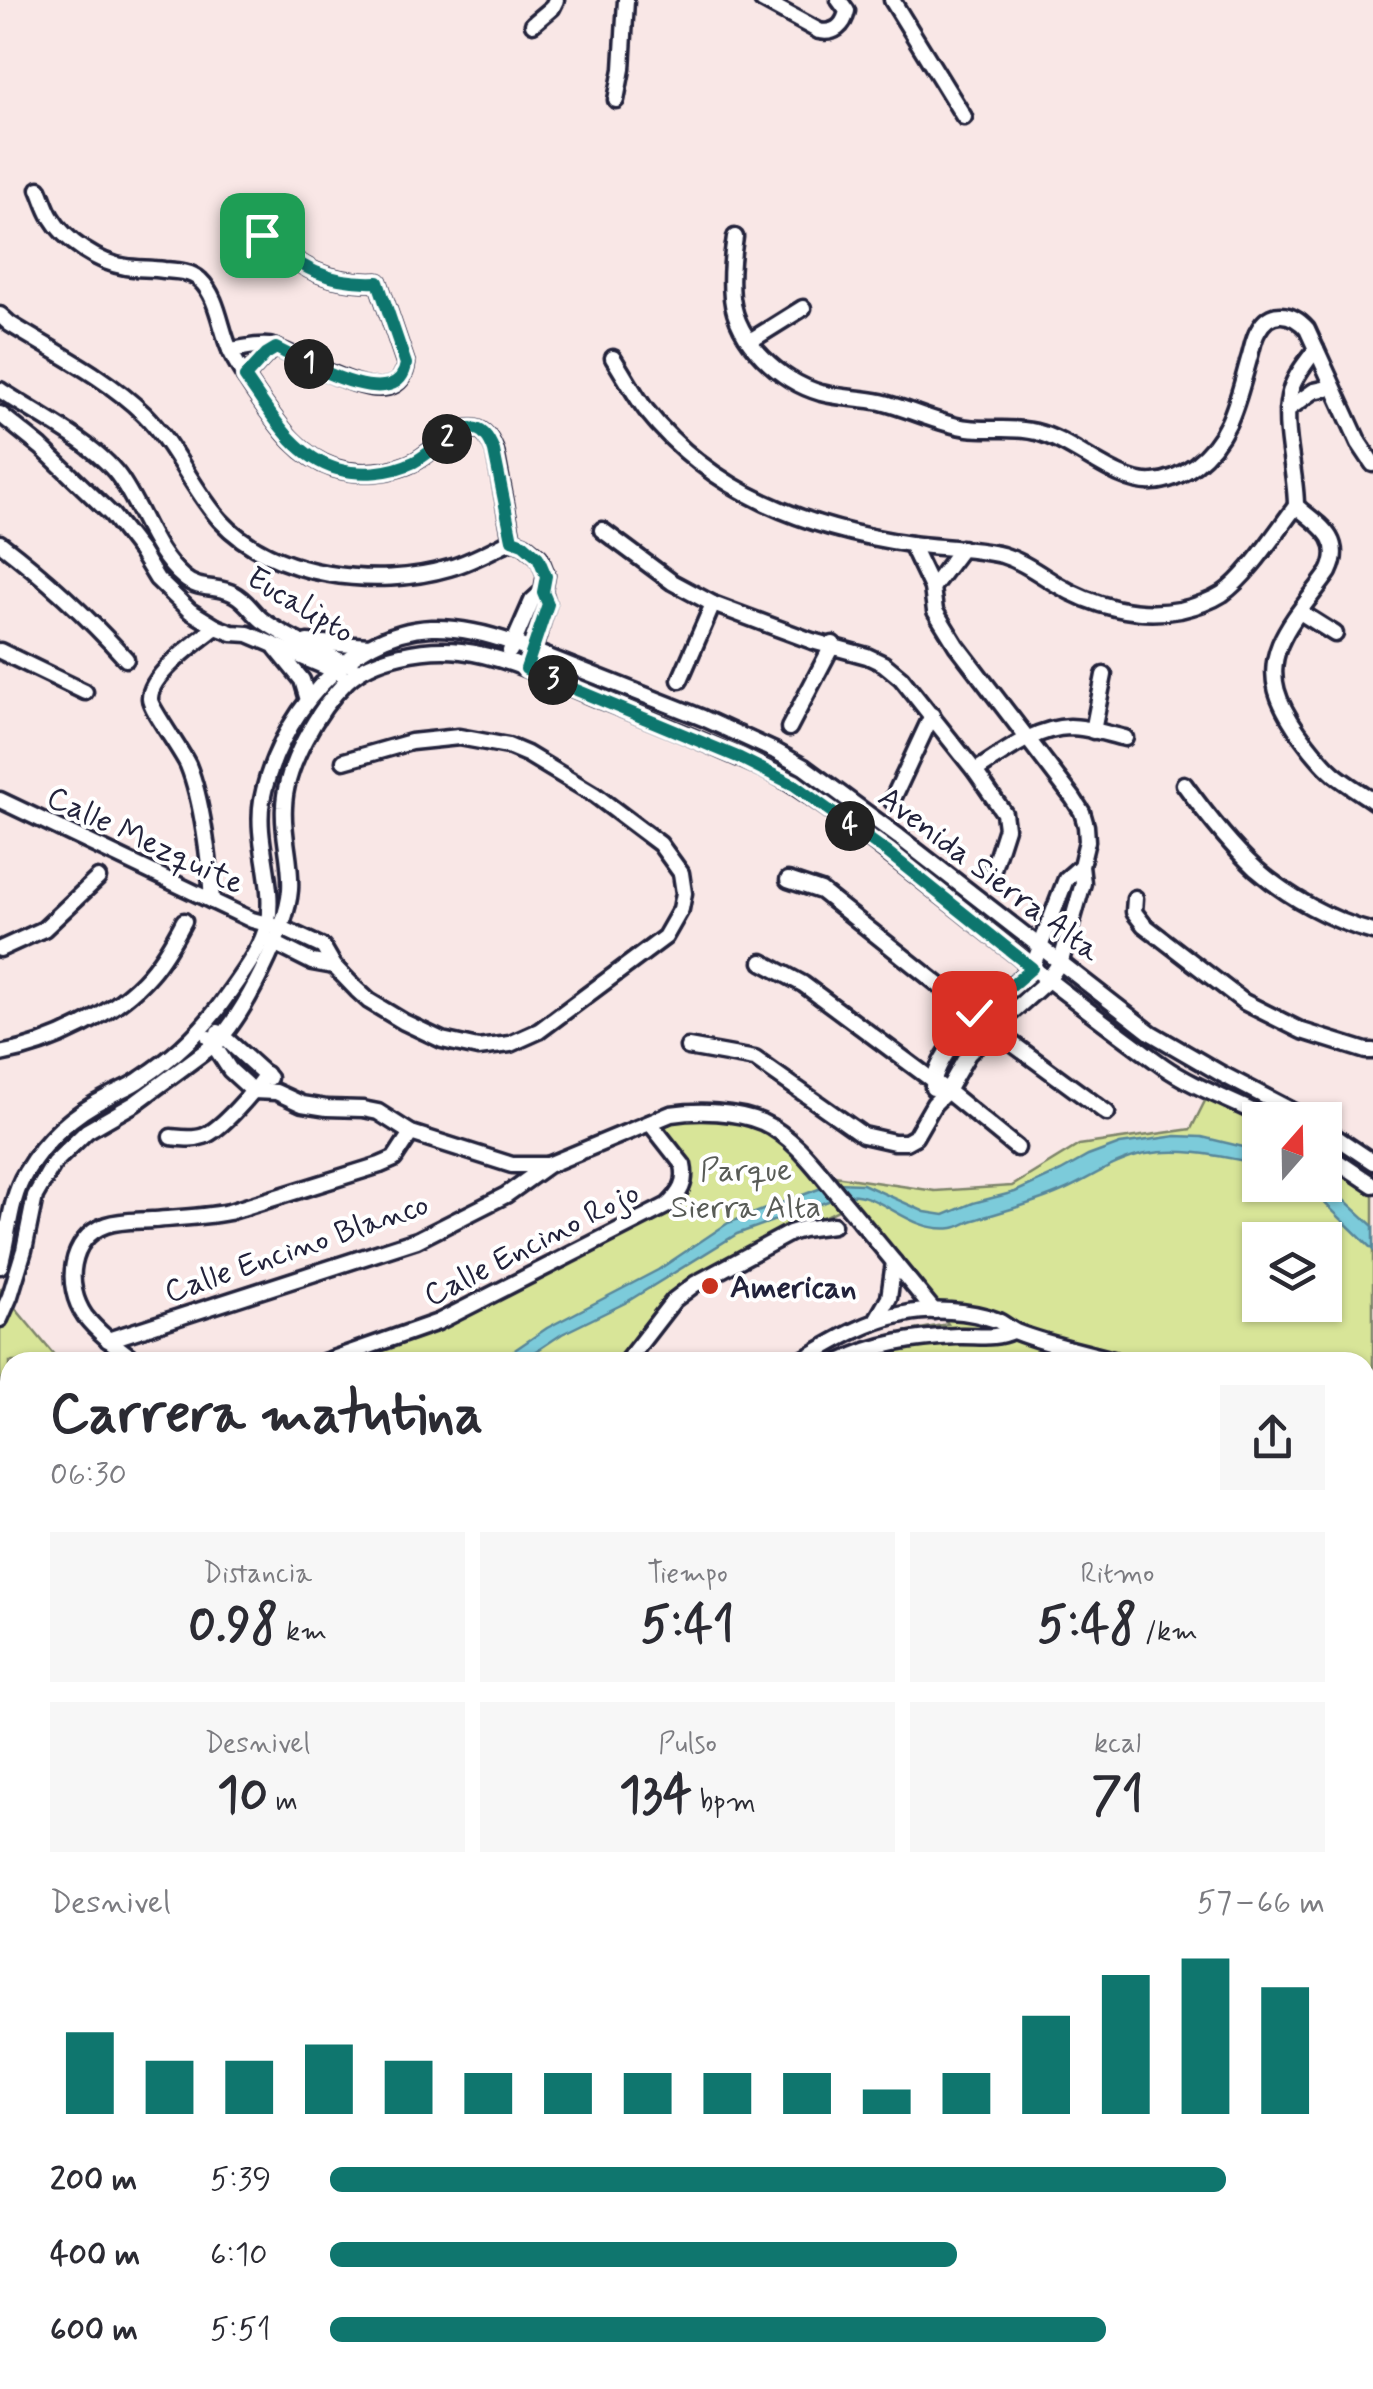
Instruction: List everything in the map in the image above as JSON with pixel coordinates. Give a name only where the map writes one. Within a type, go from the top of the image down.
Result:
[{"type":"street","points":[[533,24],[556,0]]},
{"type":"street","points":[[616,100],[626,0]]},
{"type":"street","points":[[762,0],[827,33],[835,31],[846,19],[847,12],[840,0]]},
{"type":"street","points":[[892,0],[964,117]]},
{"type":"street","points":[[39,189],[50,217],[71,240],[96,256],[128,268],[185,273],[200,280],[245,377],[284,432],[320,462],[339,470],[390,470],[416,461],[457,432],[473,428],[482,432],[494,451],[512,540]]},
{"type":"street","points":[[230,350],[276,348],[320,370],[368,387],[393,385],[404,374],[406,364],[378,282],[355,283],[319,275],[294,262],[262,235]]},
{"type":"street","points":[[734,237],[732,298],[750,341],[779,372],[822,394],[886,404],[965,428],[1041,433],[1127,478],[1154,482],[1186,471],[1217,444],[1232,416],[1255,338],[1265,320],[1281,314],[1292,316],[1307,329],[1359,443],[1373,464]]},
{"type":"street","points":[[750,341],[803,308]]},
{"type":"street","points":[[0,315],[127,399],[160,431],[221,521],[273,556],[310,570],[359,579],[410,576],[450,568],[512,540],[523,544],[538,557],[546,576],[543,592],[548,604],[526,669]]},
{"type":"street","points":[[245,377],[276,348]]},
{"type":"street","points":[[614,358],[644,407],[699,464],[782,513],[840,531],[1003,556],[1026,564],[1083,598],[1138,612],[1179,610],[1221,595],[1238,580],[1296,506],[1287,410],[1299,371],[1316,349]]},
{"type":"street","points":[[1287,410],[1314,391],[1332,387]]},
{"type":"street","name":"Eucalipto","points":[[0,390],[115,470],[168,560],[183,577],[206,589],[236,594],[258,617],[348,670]]},
{"type":"street","name":"Eucalipto","points":[[0,414],[41,447],[112,516],[157,579],[190,610],[216,627],[248,634],[348,670]]},
{"type":"street","points":[[1296,506],[1330,537],[1334,561],[1279,647],[1274,664],[1277,695],[1310,750],[1334,774],[1373,801]]},
{"type":"street","points":[[602,530],[672,582],[713,604],[795,635],[867,656],[901,678],[976,771],[1004,813],[1006,828],[991,875]]},
{"type":"street","points":[[0,543],[71,601],[126,658]]},
{"type":"street","points":[[688,1047],[755,1059],[863,1135],[906,1142],[915,1137],[968,1054],[1048,980],[1061,961],[1083,883],[1080,866],[1086,826],[1082,812],[956,645],[935,611],[932,588],[911,544]]},
{"type":"street","points":[[932,588],[962,548]]},
{"type":"street","points":[[190,610],[206,589]]},
{"type":"street","points":[[506,663],[532,600],[543,592]]},
{"type":"street","points":[[680,680],[713,604]]},
{"type":"street","points":[[1300,612],[1336,634]]},
{"type":"street","points":[[248,634],[258,617]]},
{"type":"street","points":[[212,900],[200,809],[188,765],[150,704],[150,695],[176,659],[216,627]]},
{"type":"street","name":"Avenida Sierra Alta","points":[[348,670],[371,646],[386,638],[432,628],[489,635],[702,718],[775,751],[804,768],[1151,1033],[1275,1102]]},
{"type":"street","points":[[296,641],[371,646]]},
{"type":"street","points":[[272,644],[302,680],[308,700]]},
{"type":"street","points":[[789,728],[832,644]]},
{"type":"street","name":"Avenida Sierra Alta","points":[[348,670],[402,655],[459,650],[526,669],[740,758],[794,785],[887,852],[1167,1069],[1209,1093],[1242,1106]]},
{"type":"street","points":[[0,651],[86,692]]},
{"type":"street","points":[[0,1320],[24,1250],[35,1196],[54,1163],[87,1131],[134,1104],[219,1040],[243,1005],[268,930],[261,836],[265,786],[278,752],[308,700],[348,670]]},
{"type":"street","points":[[0,1266],[4,1226],[17,1190],[51,1138],[72,1118],[142,1079],[204,1026],[229,993],[290,893],[284,806],[287,788],[322,709],[348,670]]},
{"type":"street","points":[[1092,730],[1104,675]]},
{"type":"street","points":[[892,800],[932,715]]},
{"type":"street","points":[[976,771],[1028,737],[1053,729],[1070,727],[1125,738]]},
{"type":"street","name":"Calle Mezquite","points":[[0,800],[212,900],[268,930],[312,962],[334,966],[369,1001],[404,1022],[461,1046],[496,1047],[540,1030],[644,954],[676,921],[684,893],[681,874],[660,844],[595,795],[528,754],[459,737],[411,742],[344,761]]},
{"type":"street","points":[[794,785],[804,768]]},
{"type":"street","points":[[1184,784],[1256,869],[1301,901],[1352,927],[1373,932]]},
{"type":"street","points":[[934,1104],[932,1080],[952,1042],[976,1015],[1032,968],[1066,879],[1080,866]]},
{"type":"street","points":[[0,949],[44,929],[98,878]]},
{"type":"street","points":[[788,880],[821,890],[976,1015],[994,1017],[992,1030]]},
{"type":"street","points":[[1135,898],[1134,912],[1144,925],[1244,1002],[1302,1032],[1370,1056]]},
{"type":"street","points":[[1057,904],[1075,910]]},
{"type":"street","points":[[0,1054],[66,1034],[116,1005],[148,977],[169,950],[184,921]]},
{"type":"street","points":[[762,962],[803,984],[1017,1148]]},
{"type":"street","points":[[976,1015],[974,1033],[992,1030],[1107,1114]]},
{"type":"street","points":[[204,1026],[266,1074],[276,1092]]},
{"type":"street","points":[[219,1040],[230,1070],[254,1092]]},
{"type":"street","points":[[172,1137],[192,1139],[214,1130],[254,1092],[266,1074]]},
{"type":"street","name":"Calle Encino Rojo","points":[[254,1092],[276,1092],[302,1104],[378,1112],[411,1133],[512,1165],[548,1165]]},
{"type":"street","points":[[1253,1102],[1257,1093]]},
{"type":"street","points":[[548,1165],[670,1114],[738,1116],[762,1122],[799,1150],[934,1311]]},
{"type":"street","name":"Calle Encino Rojo","points":[[352,1352],[438,1322],[668,1205],[681,1192],[685,1172],[650,1123]]},
{"type":"street","points":[[124,1352],[84,1314],[74,1292],[74,1256],[92,1233],[107,1225],[229,1212],[380,1165],[394,1159],[411,1133]]},
{"type":"street","points":[[1342,1141],[1373,1162]]},
{"type":"street","points":[[1342,1164],[1373,1185]]},
{"type":"street","points":[[506,1195],[514,1180],[512,1165]]},
{"type":"street","name":"Calle Encino Blanco","points":[[108,1340],[398,1247],[506,1195],[548,1165]]},
{"type":"street","points":[[4,1226],[27,1231]]},
{"type":"street","points":[[634,1352],[674,1300],[695,1284],[790,1233],[833,1226]]},
{"type":"street","points":[[3,1244],[24,1250]]},
{"type":"street","points":[[875,1322],[889,1298],[894,1262]]},
{"type":"street","points":[[818,1352],[875,1322],[934,1311],[993,1319],[1012,1330],[1086,1352]]},
{"type":"street","points":[[863,1352],[899,1341],[967,1335],[1000,1337],[1012,1330]]},
{"type":"street","points":[[0,2219],[0,2235]]},
{"type":"green space","points":[[1209,1093],[1242,1110],[1242,1202],[1342,1202],[1342,1163],[1373,1184],[1373,1352],[862,1352],[904,1332],[948,1324],[834,1176],[935,1191],[1012,1186],[1079,1145],[1191,1129]]},
{"type":"green space","name":"Parque Sierra Alta","points":[[671,1114],[762,1122],[847,1206],[695,1284],[635,1352],[352,1352],[438,1322],[668,1205],[683,1165],[650,1123]]},
{"type":"green space","points":[[0,1290],[52,1352],[0,1352]]},
{"type":"water","points":[[1176,1136],[1202,1137],[1242,1147],[1242,1161],[1189,1152],[1134,1157],[1051,1196],[953,1228],[922,1225],[871,1199],[845,1195],[737,1234],[625,1303],[535,1352],[512,1352],[547,1328],[658,1270],[728,1223],[836,1183],[863,1184],[925,1212],[944,1215],[1015,1192],[1120,1144]]},
{"type":"water","points":[[1342,1198],[1373,1226],[1373,1250],[1324,1202],[1342,1202]]},
{"type":"place","name":"American","points":[[710,1286]]},
{"type":"route","points":[[262,235],[294,262],[319,275],[355,283],[378,282],[406,364],[401,380],[393,385],[368,387],[320,370],[276,348],[245,377],[284,432],[320,462],[339,470],[368,473],[416,461],[457,432],[473,428],[482,432],[494,451],[512,540],[538,557],[546,576],[543,592],[548,604],[526,669],[740,758],[794,785],[887,852],[1032,968],[983,1010],[974,1013]]}]
